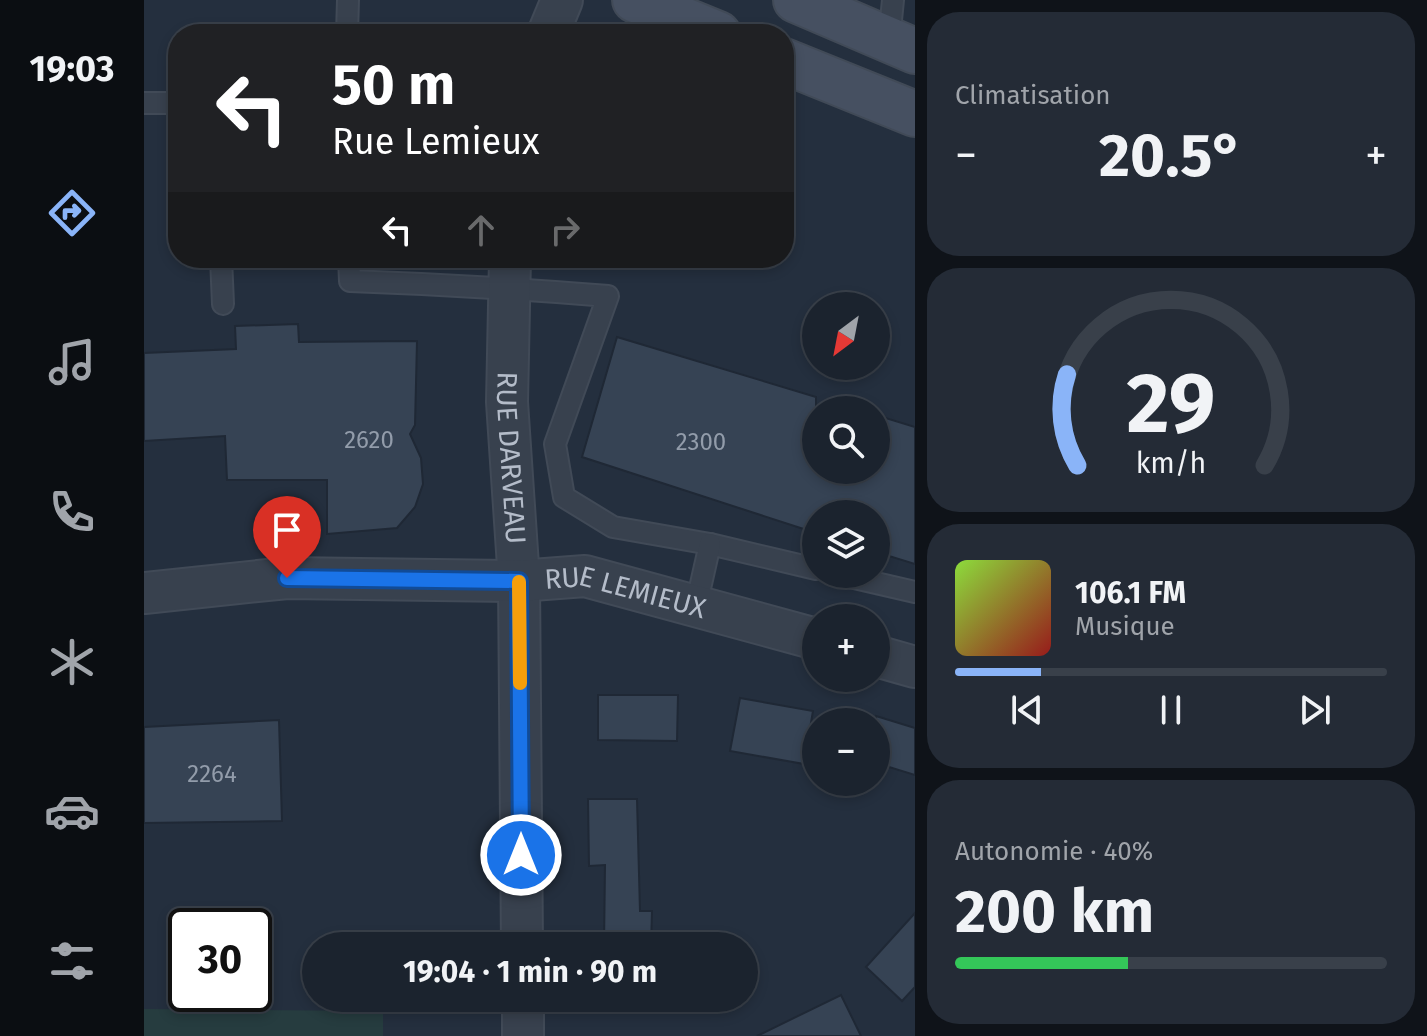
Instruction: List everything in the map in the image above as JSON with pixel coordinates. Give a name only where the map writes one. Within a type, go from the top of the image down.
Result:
[{"type":"main road","points":[[635,0],[694,24]]},
{"type":"main road","points":[[796,0],[899,30]]},
{"type":"main road","points":[[794,65],[915,114]]},
{"type":"street","points":[[552,24],[562,0]]},
{"type":"street","name":"RUE DARVEAU","points":[[510,272],[507,402],[519,581],[522,932]]},
{"type":"street","name":"RUE LEMIEUX","points":[[144,593],[287,578],[519,581],[585,576],[802,635]]},
{"type":"street","points":[[890,660],[915,667]]},
{"type":"street","points":[[523,1012],[523,1036]]},
{"type":"lane","points":[[347,24],[348,0]]},
{"type":"lane","points":[[144,103],[168,103]]},
{"type":"lane","points":[[221,268],[223,304]]},
{"type":"lane","points":[[349,268],[350,281],[510,272],[546,293],[608,296],[555,444],[564,497],[613,527],[710,544],[802,566]]},
{"type":"lane","points":[[696,606],[710,544]]},
{"type":"lane","points":[[890,586],[915,592]]},
{"type":"green space","points":[[144,1009],[168,1009],[168,1012],[383,1012],[383,1036],[144,1036]]},
{"type":"building","points":[[298,324],[299,342],[417,341],[415,425],[410,434],[421,458],[423,484],[415,507],[397,528],[327,534],[327,480],[227,480],[225,436],[144,441],[144,353],[236,349],[235,326]]},
{"type":"building","points":[[617,337],[813,396],[802,396],[802,484],[890,484],[890,419],[915,427],[915,564],[890,556],[890,500],[802,500],[802,528],[582,457]]},
{"type":"building","points":[[598,695],[678,695],[677,741],[598,740]]},
{"type":"building","points":[[740,698],[802,709],[802,764],[730,751]]},
{"type":"building","points":[[279,720],[282,821],[144,823],[144,727]]},
{"type":"building","points":[[890,720],[915,728],[915,775],[890,767]]},
{"type":"building","points":[[588,799],[637,799],[640,911],[652,911],[651,932],[604,932],[605,865],[589,866]]},
{"type":"building","points":[[915,913],[915,987],[902,1001],[866,967]]},
{"type":"building","points":[[841,995],[861,1036],[757,1036]]},
{"type":"slow traffic","points":[[519,582],[520,683]]},
{"type":"route","points":[[287,578],[519,581],[521,855]]}]
